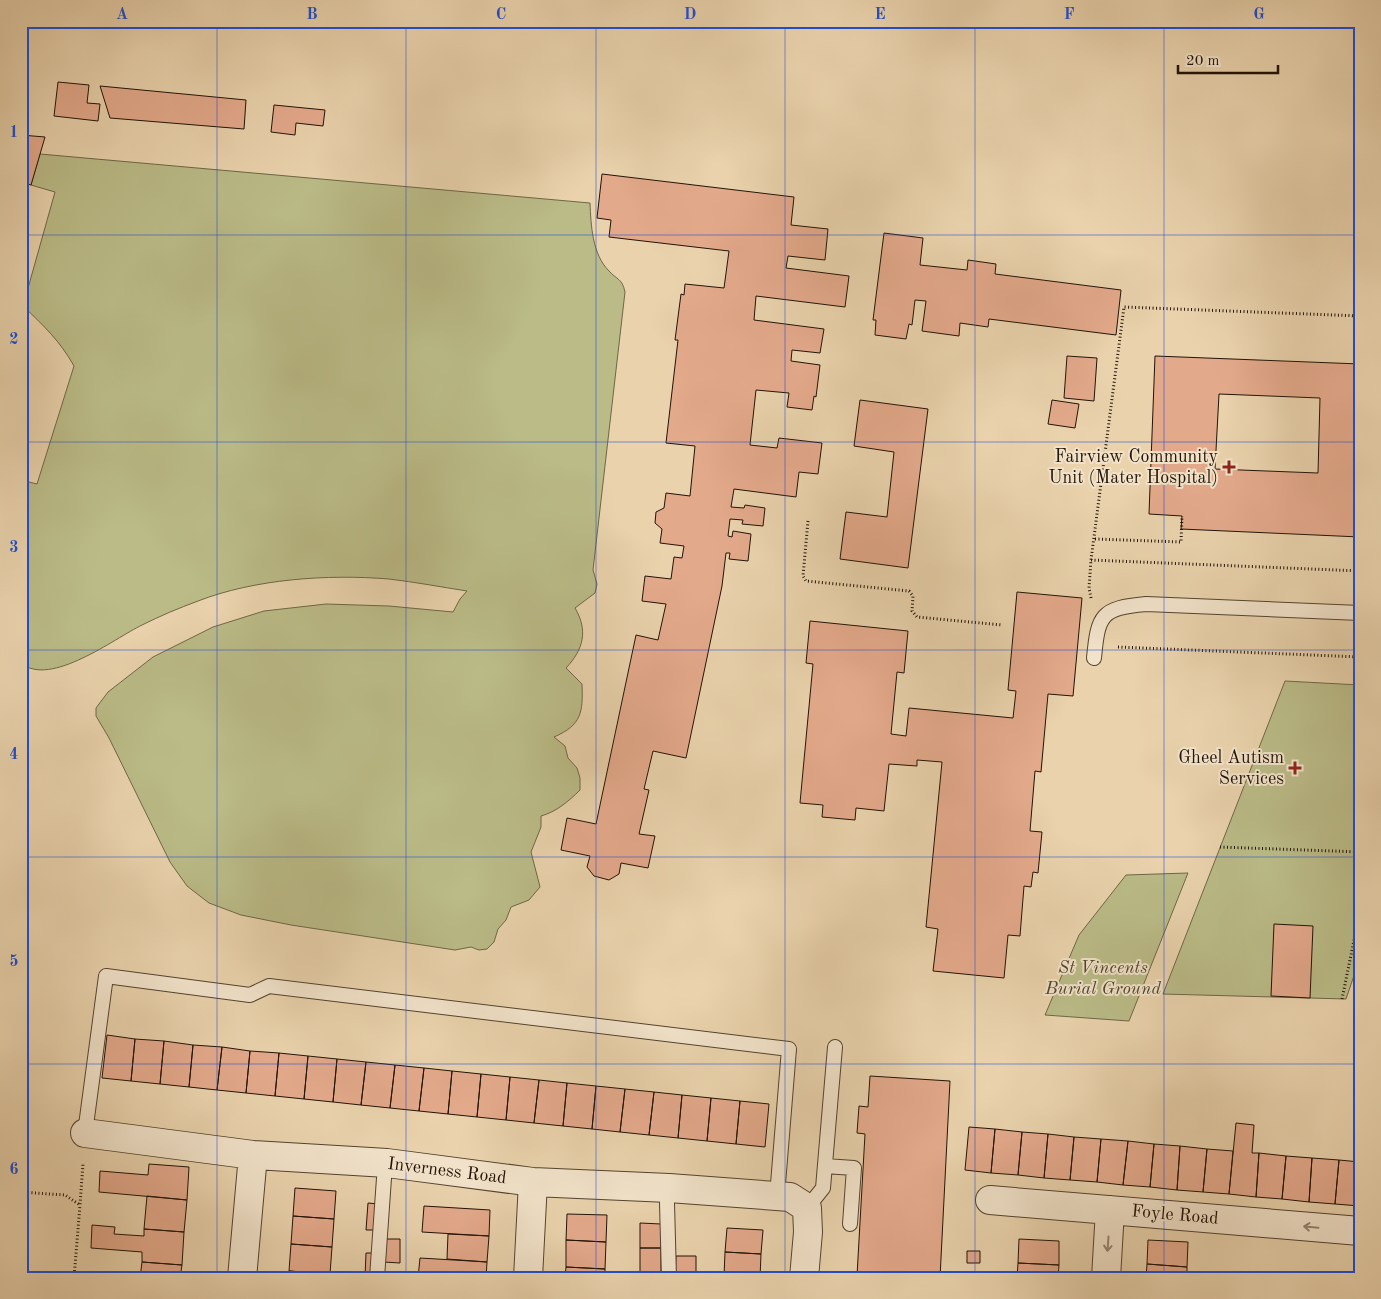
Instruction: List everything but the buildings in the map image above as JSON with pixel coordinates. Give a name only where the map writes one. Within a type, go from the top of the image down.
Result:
[{"type":"street","name":"Inverness Road","points":[[85,1133],[253,1154],[387,1163],[533,1182],[669,1188],[790,1197],[807,1208]]},
{"type":"street","points":[[242,1278],[253,1154]]},
{"type":"street","points":[[528,1278],[533,1182]]},
{"type":"street","name":"Foyle Road","points":[[990,1200],[1360,1231]]},
{"type":"street","points":[[804,1278],[808,1232],[807,1208]]},
{"type":"street","points":[[1106,1278],[1110,1210]]},
{"type":"lane","points":[[1095,652],[1097,630],[1102,619],[1109,612],[1124,606],[1146,604],[1360,613]]},
{"type":"lane","points":[[85,1133],[106,976],[250,995],[269,986],[789,1049],[777,1196]]},
{"type":"lane","points":[[807,1208],[823,1188],[835,1047]]},
{"type":"lane","points":[[378,1278],[384,1178],[387,1163]]},
{"type":"lane","points":[[825,1166],[854,1168],[850,1224]]},
{"type":"lane","points":[[669,1188],[667,1203],[669,1278]]},
{"type":"path","points":[[1097,630],[1097,610],[1089,588],[1091,560],[1124,307],[1360,316]]},
{"type":"path","points":[[1095,539],[1181,542],[1182,516]]},
{"type":"path","points":[[808,521],[802,576],[806,581],[909,590],[913,596],[912,611],[917,617],[1002,625]]},
{"type":"path","points":[[1091,560],[1360,571]]},
{"type":"path","points":[[1095,652],[1360,657]]},
{"type":"path","points":[[1220,847],[1360,852]]},
{"type":"path","points":[[1342,999],[1360,912]]},
{"type":"path","points":[[74,1278],[85,1133]]},
{"type":"path","points":[[21,1192],[65,1195],[80,1205]]},
{"type":"green space","points":[[40,154],[590,203],[594,239],[599,256],[603,264],[621,282],[625,292],[593,570],[597,584],[595,593],[575,608],[582,624],[582,639],[577,654],[566,668],[582,684],[581,710],[570,728],[554,737],[565,746],[568,758],[577,768],[580,778],[580,790],[562,806],[541,816],[541,827],[531,852],[540,887],[529,900],[511,907],[506,920],[498,929],[494,942],[487,949],[479,950],[471,947],[455,950],[291,925],[241,915],[209,903],[187,886],[170,862],[109,738],[96,716],[96,708],[108,692],[153,657],[213,627],[264,611],[326,604],[389,606],[453,612],[467,591],[399,580],[341,577],[267,583],[220,594],[177,609],[65,665],[48,669],[33,669],[21,663],[21,480],[37,484],[74,366],[57,341],[23,306],[55,192],[31,185]]},
{"type":"green space","name":"Gheel Autism Services","points":[[1285,681],[1360,685],[1360,958],[1346,999],[1163,994]]},
{"type":"green space","name":"St Vincents Burial Ground","points":[[1188,873],[1129,1021],[1045,1015],[1079,935],[1126,875]]},
{"type":"place","name":"Fairview Community Unit (Mater Hospital)","points":[[1229,467]]},
{"type":"place","name":"Gheel Autism Services","points":[[1295,768]]}]
